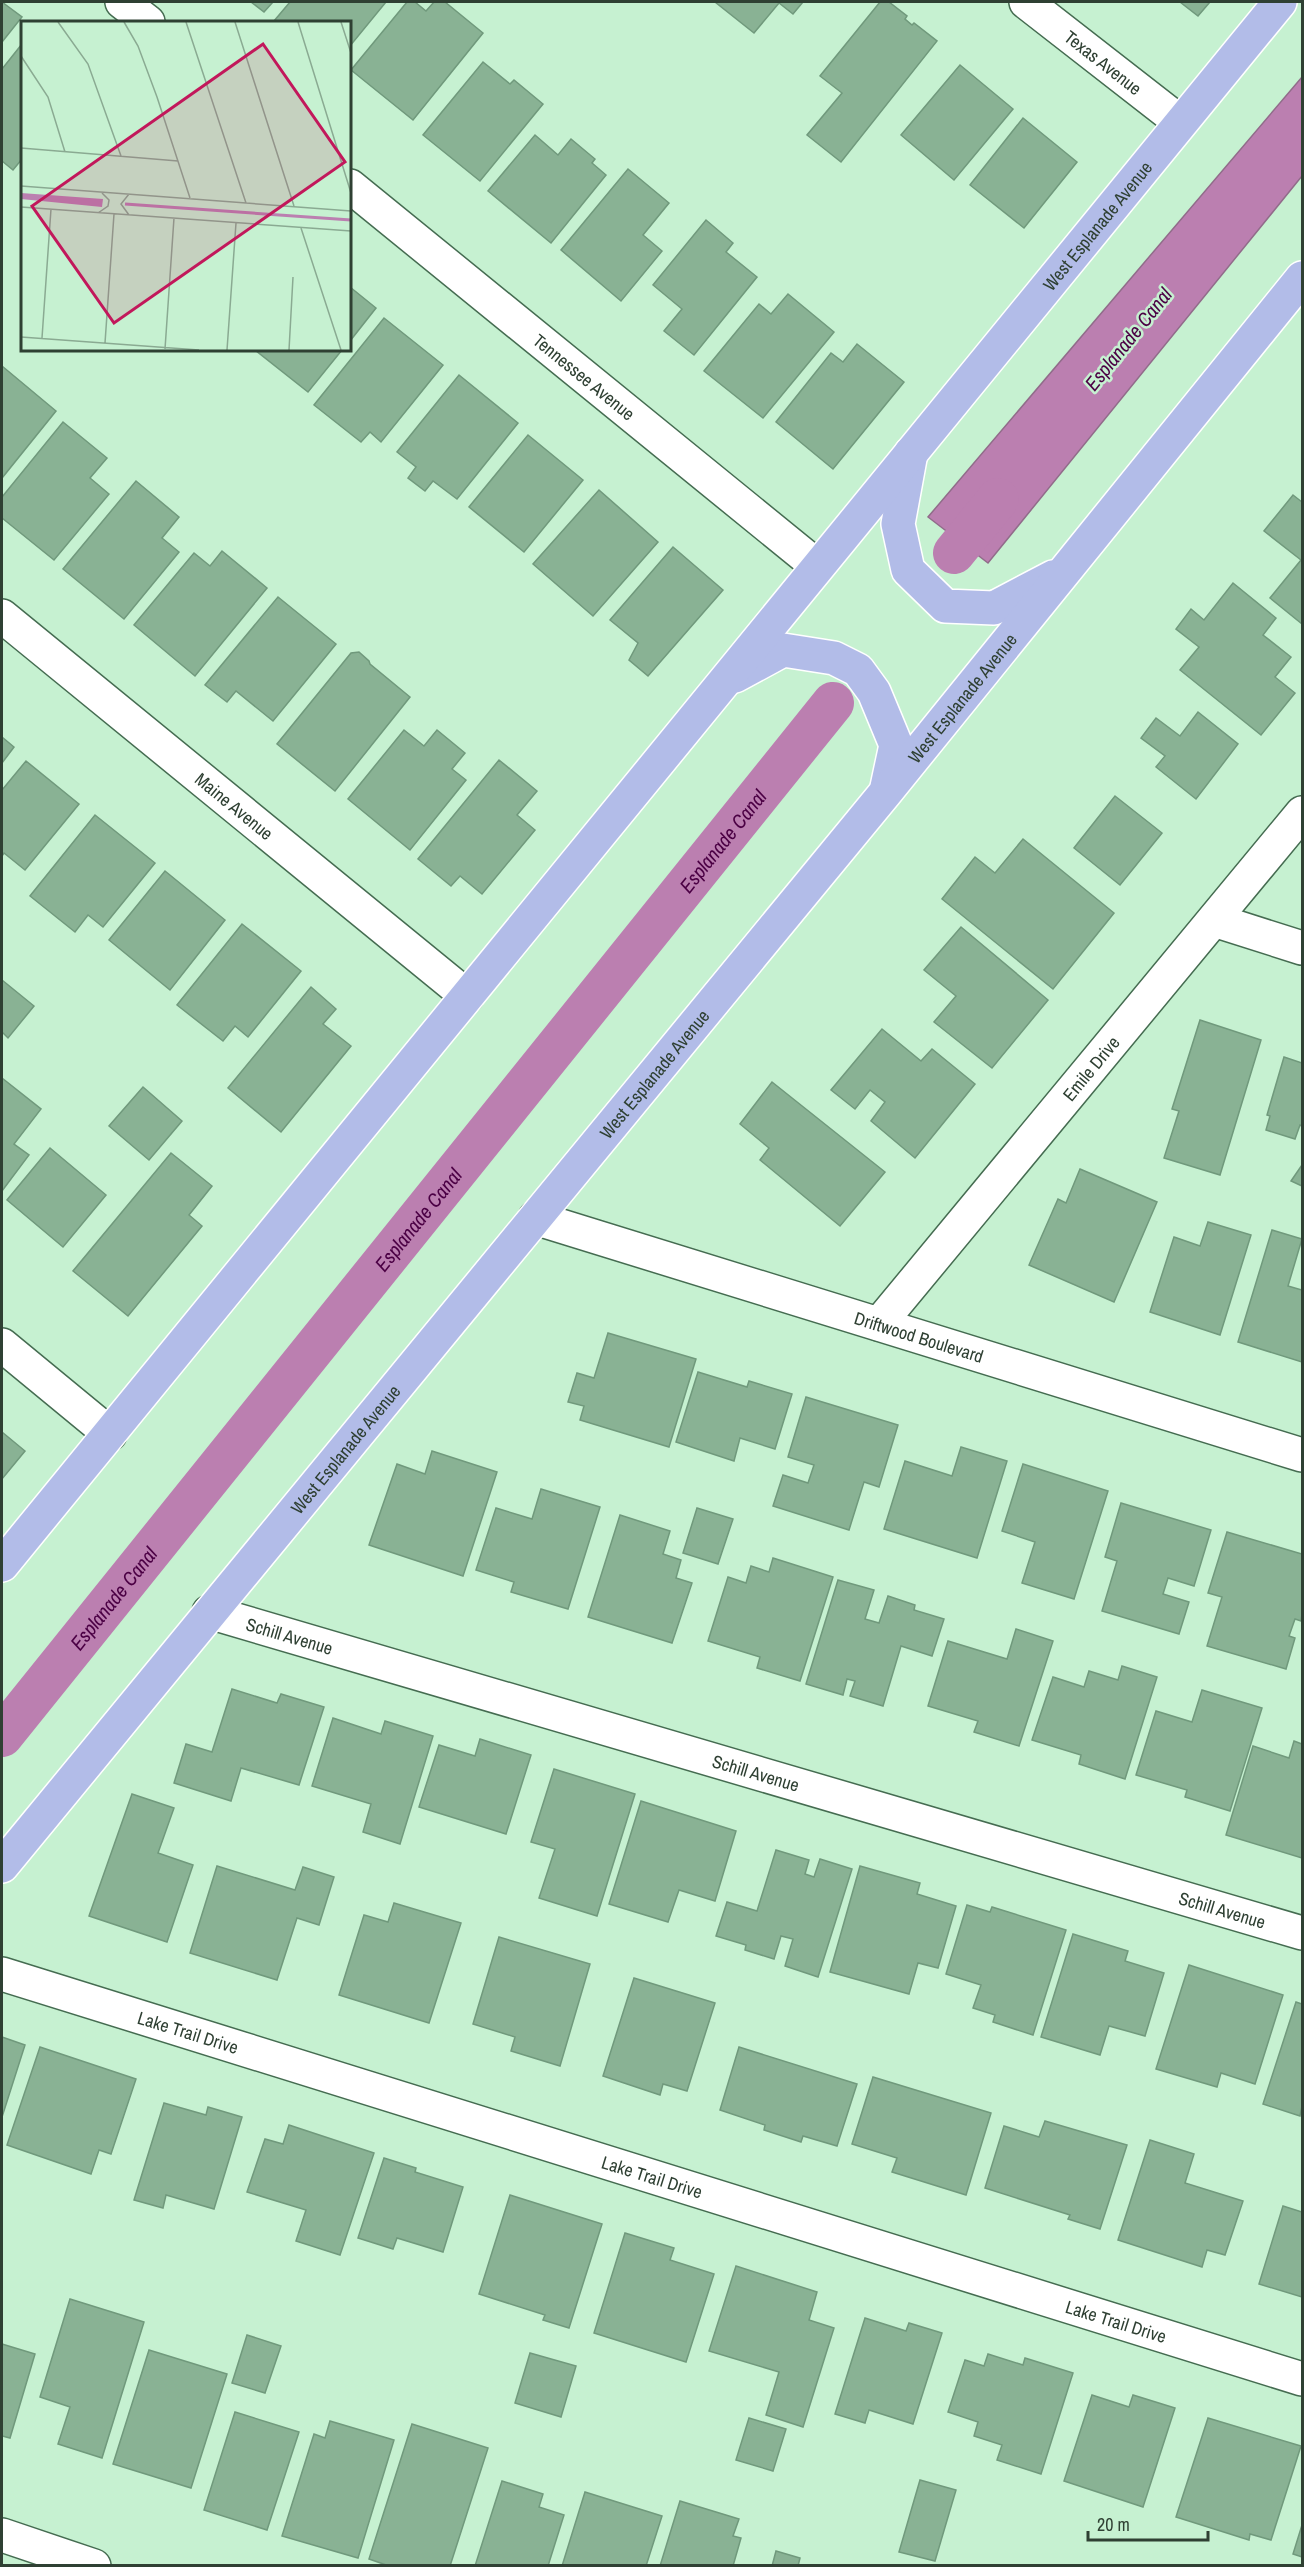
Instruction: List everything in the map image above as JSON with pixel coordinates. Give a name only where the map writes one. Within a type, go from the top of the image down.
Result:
[{"type":"main road","name":"West Esplanade Avenue","points":[[2,1565],[912,448],[1280,2]]},
{"type":"main road","name":"West Esplanade Avenue","points":[[2,1866],[886,792],[1302,278]]},
{"type":"main road","points":[[912,448],[898,524],[908,570],[945,606],[994,608],[1064,571]]},
{"type":"main road","points":[[722,683],[783,650],[834,658],[858,670],[874,692],[896,745],[886,792]]},
{"type":"street","points":[[122,2],[147,21]]},
{"type":"street","name":"Texas Avenue","points":[[1026,2],[1180,122]]},
{"type":"street","name":"Tennessee Avenue","points":[[351,187],[818,566]]},
{"type":"street","name":"Maine Avenue","points":[[2,616],[466,996]]},
{"type":"street","name":"Emile Drive","points":[[879,1324],[1302,813]]},
{"type":"street","points":[[1214,920],[1302,948]]},
{"type":"street","name":"Driftwood Boulevard","points":[[535,1218],[1302,1455]]},
{"type":"street","points":[[2,1345],[110,1434]]},
{"type":"street","name":"Schill Avenue","points":[[209,1612],[1302,1933]]},
{"type":"street","name":"Lake Trail Drive","points":[[2,1974],[1302,2379]]},
{"type":"street","points":[[2,2535],[94,2565]]},
{"type":"water","points":[[1302,77],[1302,176],[988,563],[928,517]]},
{"type":"building","points":[[2,2],[22,17],[2,42]]},
{"type":"building","points":[[251,2],[273,2],[264,12]]},
{"type":"building","points":[[290,2],[386,2],[351,45],[351,21],[274,21]]},
{"type":"building","points":[[407,2],[415,2],[426,11],[434,2],[445,2],[483,33],[413,120],[351,70]]},
{"type":"building","points":[[715,2],[803,2],[793,14],[779,3],[754,33]]},
{"type":"building","points":[[880,2],[889,2],[907,16],[905,19],[912,25],[914,23],[937,41],[841,162],[807,135],[842,93],[820,76]]},
{"type":"building","points":[[1180,2],[1210,2],[1198,16]]},
{"type":"building","points":[[21,45],[21,160],[13,170],[2,161],[2,69]]},
{"type":"building","points":[[483,62],[510,84],[514,80],[543,104],[480,181],[423,135]]},
{"type":"building","points":[[960,65],[1013,109],[954,180],[901,135]]},
{"type":"building","points":[[1023,118],[1077,162],[1024,228],[970,185]]},
{"type":"building","points":[[535,135],[558,155],[571,139],[595,159],[592,163],[606,175],[551,243],[488,191]]},
{"type":"building","points":[[628,169],[669,203],[643,235],[662,251],[621,301],[561,250]]},
{"type":"building","points":[[706,220],[733,243],[726,252],[757,277],[694,355],[664,331],[682,309],[653,285]]},
{"type":"building","points":[[351,288],[376,308],[351,340]]},
{"type":"building","points":[[788,294],[834,332],[763,418],[704,371],[759,304],[771,314]]},
{"type":"building","points":[[384,318],[443,365],[381,442],[370,432],[361,442],[314,405]]},
{"type":"building","points":[[857,344],[904,382],[833,469],[776,422],[831,353],[843,362]]},
{"type":"building","points":[[256,351],[341,351],[308,392]]},
{"type":"building","points":[[2,366],[56,411],[2,478]]},
{"type":"building","points":[[459,375],[518,423],[457,499],[433,481],[425,491],[408,478],[416,467],[397,452]]},
{"type":"building","points":[[63,422],[107,458],[90,478],[109,494],[54,560],[2,518],[2,497]]},
{"type":"building","points":[[528,435],[583,480],[524,552],[469,507]]},
{"type":"building","points":[[136,481],[179,517],[162,538],[179,552],[124,619],[63,569]]},
{"type":"building","points":[[599,490],[658,542],[593,616],[533,564]]},
{"type":"building","points":[[1293,495],[1302,502],[1302,624],[1270,598],[1301,560],[1264,531]]},
{"type":"building","points":[[673,547],[723,590],[648,676],[629,660],[638,643],[610,620]]},
{"type":"building","points":[[222,551],[267,588],[195,676],[134,625],[194,553],[210,566]]},
{"type":"building","points":[[1233,583],[1276,618],[1263,635],[1291,657],[1275,677],[1295,693],[1261,735],[1180,670],[1199,647],[1176,629],[1191,609],[1204,620]]},
{"type":"building","points":[[278,597],[336,644],[273,721],[236,691],[227,702],[205,685]]},
{"type":"building","points":[[359,652],[410,697],[335,791],[277,744],[351,653]]},
{"type":"building","points":[[1198,712],[1238,744],[1196,799],[1156,767],[1165,756],[1141,738],[1156,718],[1180,736]]},
{"type":"building","points":[[404,730],[424,746],[437,730],[465,753],[452,769],[466,780],[410,850],[348,799]]},
{"type":"building","points":[[2,737],[14,747],[2,763]]},
{"type":"building","points":[[499,760],[537,791],[517,815],[535,830],[482,894],[460,876],[451,886],[418,859]]},
{"type":"building","points":[[26,761],[79,804],[25,870],[4,853],[2,856],[2,790]]},
{"type":"building","points":[[1115,796],[1162,833],[1120,885],[1074,848]]},
{"type":"building","points":[[95,815],[155,863],[103,927],[88,915],[75,932],[30,896]]},
{"type":"building","points":[[1023,839],[1114,913],[1053,989],[942,899],[975,857],[995,873]]},
{"type":"building","points":[[165,871],[225,920],[170,990],[109,940]]},
{"type":"building","points":[[242,924],[301,971],[248,1037],[235,1026],[223,1041],[177,1005]]},
{"type":"building","points":[[961,927],[1048,1000],[992,1068],[934,1022],[956,996],[924,970]]},
{"type":"building","points":[[2,980],[34,1006],[8,1038],[2,1032]]},
{"type":"building","points":[[311,987],[336,1009],[323,1024],[351,1046],[281,1132],[228,1088]]},
{"type":"building","points":[[1200,1020],[1261,1040],[1220,1175],[1164,1158],[1179,1111],[1172,1109]]},
{"type":"building","points":[[882,1029],[921,1061],[932,1049],[975,1084],[915,1158],[871,1121],[885,1102],[870,1090],[855,1109],[831,1090]]},
{"type":"building","points":[[1284,1057],[1302,1063],[1302,1126],[1300,1125],[1295,1139],[1266,1130],[1270,1116],[1267,1115]]},
{"type":"building","points":[[2,1078],[41,1109],[14,1144],[29,1155],[2,1191]]},
{"type":"building","points":[[772,1082],[885,1172],[840,1226],[760,1160],[769,1148],[740,1124]]},
{"type":"building","points":[[143,1087],[182,1121],[149,1160],[109,1126]]},
{"type":"building","points":[[50,1148],[106,1195],[63,1247],[7,1200]]},
{"type":"building","points":[[171,1153],[212,1186],[189,1215],[202,1226],[128,1316],[73,1271]]},
{"type":"building","points":[[1302,1165],[1302,1186],[1291,1181]]},
{"type":"building","points":[[1080,1169],[1157,1202],[1114,1302],[1029,1265],[1058,1199],[1066,1203]]},
{"type":"building","points":[[1208,1222],[1251,1235],[1220,1335],[1150,1312],[1174,1237],[1200,1246]]},
{"type":"building","points":[[1272,1230],[1302,1239],[1288,1286],[1302,1290],[1302,1362],[1238,1342]]},
{"type":"building","points":[[608,1333],[696,1359],[669,1447],[580,1420],[584,1406],[568,1402],[577,1373],[594,1378]]},
{"type":"building","points":[[698,1372],[747,1387],[749,1381],[792,1394],[775,1449],[740,1438],[734,1461],[676,1442]]},
{"type":"building","points":[[806,1397],[898,1425],[879,1487],[864,1482],[849,1530],[773,1506],[783,1475],[808,1483],[814,1465],[788,1457]]},
{"type":"building","points":[[2,1432],[25,1451],[2,1479]]},
{"type":"building","points":[[961,1447],[1007,1461],[977,1558],[884,1529],[905,1461],[952,1476]]},
{"type":"building","points":[[432,1451],[497,1472],[463,1576],[369,1545],[397,1464],[425,1474]]},
{"type":"building","points":[[1023,1464],[1108,1491],[1074,1599],[1022,1583],[1035,1542],[1002,1531]]},
{"type":"building","points":[[541,1489],[600,1507],[568,1609],[511,1592],[514,1582],[476,1570],[496,1508],[532,1519]]},
{"type":"building","points":[[1121,1503],[1211,1530],[1194,1586],[1168,1578],[1163,1594],[1189,1602],[1179,1634],[1102,1611],[1117,1561],[1105,1557]]},
{"type":"building","points":[[697,1508],[733,1519],[718,1564],[683,1553]]},
{"type":"building","points":[[620,1515],[670,1531],[663,1554],[681,1560],[676,1578],[692,1583],[672,1643],[588,1617]]},
{"type":"building","points":[[1227,1532],[1302,1554],[1302,1614],[1301,1621],[1295,1619],[1289,1636],[1295,1638],[1286,1669],[1207,1646],[1222,1597],[1208,1593]]},
{"type":"building","points":[[773,1558],[833,1577],[800,1681],[757,1668],[760,1657],[708,1641],[728,1577],[746,1583],[751,1566],[769,1572]]},
{"type":"building","points":[[838,1580],[874,1590],[865,1619],[879,1623],[888,1596],[915,1605],[914,1610],[944,1619],[932,1656],[901,1646],[883,1706],[850,1696],[855,1681],[847,1679],[843,1695],[806,1684]]},
{"type":"building","points":[[1016,1629],[1053,1641],[1019,1746],[974,1732],[978,1721],[928,1706],[948,1641],[1007,1659]]},
{"type":"building","points":[[1122,1666],[1157,1677],[1125,1779],[1079,1764],[1081,1755],[1032,1740],[1053,1677],[1084,1687],[1089,1671],[1118,1680]]},
{"type":"building","points":[[232,1689],[277,1703],[281,1694],[324,1707],[299,1785],[241,1768],[231,1801],[174,1783],[186,1744],[212,1752]]},
{"type":"building","points":[[1202,1690],[1262,1708],[1230,1811],[1185,1797],[1187,1790],[1136,1775],[1156,1711],[1192,1722]]},
{"type":"building","points":[[333,1718],[381,1734],[385,1721],[433,1736],[400,1844],[363,1832],[371,1804],[312,1786]]},
{"type":"building","points":[[480,1739],[531,1755],[506,1834],[419,1807],[439,1745],[475,1756]]},
{"type":"building","points":[[1294,1741],[1302,1744],[1302,1858],[1226,1835],[1253,1746],[1289,1758]]},
{"type":"building","points":[[554,1769],[635,1794],[597,1916],[539,1898],[555,1849],[531,1842]]},
{"type":"building","points":[[132,1794],[174,1808],[158,1853],[193,1865],[167,1942],[89,1916]]},
{"type":"building","points":[[641,1801],[736,1831],[715,1901],[679,1890],[668,1922],[609,1904]]},
{"type":"building","points":[[776,1850],[809,1860],[805,1874],[814,1877],[820,1859],[852,1869],[818,1977],[785,1966],[793,1939],[781,1936],[774,1959],[745,1950],[746,1945],[716,1936],[727,1902],[757,1911]]},
{"type":"building","points":[[217,1866],[295,1890],[303,1867],[334,1877],[319,1925],[297,1918],[277,1980],[190,1953]]},
{"type":"building","points":[[860,1866],[920,1883],[917,1894],[956,1906],[938,1968],[918,1963],[909,1994],[830,1972]]},
{"type":"building","points":[[394,1903],[461,1923],[429,2023],[339,1995],[364,1915],[388,1922]]},
{"type":"building","points":[[967,1905],[990,1912],[992,1907],[1066,1930],[1033,2035],[993,2022],[995,2015],[973,2008],[981,1985],[946,1974]]},
{"type":"building","points":[[1073,1934],[1128,1951],[1125,1961],[1164,1973],[1145,2036],[1109,2026],[1100,2055],[1041,2037]]},
{"type":"building","points":[[499,1937],[590,1964],[560,2066],[511,2051],[515,2037],[473,2024]]},
{"type":"building","points":[[1189,1965],[1283,1995],[1255,2084],[1221,2073],[1217,2087],[1156,2069]]},
{"type":"building","points":[[634,1978],[715,2003],[687,2091],[663,2084],[660,2095],[603,2076]]},
{"type":"building","points":[[1296,2002],[1302,2004],[1302,2106],[1300,2116],[1263,2104]]},
{"type":"building","points":[[2,2037],[25,2045],[2,2117]]},
{"type":"building","points":[[40,2047],[136,2079],[111,2154],[99,2150],[91,2174],[7,2145]]},
{"type":"building","points":[[739,2047],[857,2084],[837,2146],[803,2136],[801,2142],[764,2130],[765,2125],[720,2110]]},
{"type":"building","points":[[873,2077],[991,2113],[966,2195],[892,2172],[897,2158],[852,2144]]},
{"type":"building","points":[[164,2103],[206,2115],[208,2107],[242,2117],[214,2209],[166,2195],[163,2208],[134,2200]]},
{"type":"building","points":[[1045,2121],[1127,2145],[1100,2229],[1068,2219],[1070,2215],[985,2188],[1004,2126],[1039,2137]]},
{"type":"building","points":[[289,2125],[374,2153],[340,2255],[296,2241],[306,2210],[247,2192],[265,2139],[283,2144]]},
{"type":"building","points":[[1150,2140],[1194,2154],[1185,2183],[1243,2201],[1225,2255],[1207,2250],[1202,2267],[1118,2240]]},
{"type":"building","points":[[384,2158],[416,2168],[415,2172],[463,2187],[443,2252],[397,2238],[393,2249],[358,2238]]},
{"type":"building","points":[[510,2195],[602,2224],[569,2328],[543,2320],[545,2315],[479,2294]]},
{"type":"building","points":[[1283,2206],[1302,2212],[1302,2297],[1259,2284]]},
{"type":"building","points":[[625,2233],[674,2248],[670,2260],[714,2274],[686,2362],[594,2333]]},
{"type":"building","points":[[736,2266],[817,2292],[809,2320],[834,2328],[803,2427],[766,2415],[779,2372],[709,2351]]},
{"type":"building","points":[[70,2299],[144,2322],[102,2458],[58,2444],[70,2407],[40,2397]]},
{"type":"building","points":[[865,2318],[906,2331],[909,2323],[942,2333],[913,2424],[869,2410],[865,2423],[835,2414]]},
{"type":"building","points":[[247,2335],[281,2346],[265,2393],[232,2383]]},
{"type":"building","points":[[2,2344],[35,2354],[10,2438],[2,2436]]},
{"type":"building","points":[[149,2350],[227,2374],[191,2488],[113,2464]]},
{"type":"building","points":[[530,2353],[576,2366],[561,2417],[515,2403]]},
{"type":"building","points":[[988,2354],[1023,2365],[1025,2358],[1073,2373],[1041,2474],[997,2460],[1002,2445],[974,2436],[978,2422],[948,2412],[965,2360],[984,2366]]},
{"type":"building","points":[[1092,2395],[1129,2407],[1133,2395],[1175,2408],[1143,2507],[1064,2481]]},
{"type":"building","points":[[235,2412],[299,2432],[267,2530],[204,2510]]},
{"type":"building","points":[[749,2418],[786,2429],[773,2471],[736,2460]]},
{"type":"building","points":[[1208,2418],[1301,2446],[1271,2540],[1250,2534],[1249,2540],[1176,2517]]},
{"type":"building","points":[[330,2421],[394,2440],[358,2558],[282,2536],[314,2434],[325,2438]]},
{"type":"building","points":[[412,2424],[488,2448],[450,2566],[389,2566],[369,2559]]},
{"type":"building","points":[[920,2480],[956,2490],[935,2561],[899,2552]]},
{"type":"building","points":[[502,2481],[543,2494],[539,2507],[564,2515],[548,2566],[475,2566]]},
{"type":"building","points":[[585,2492],[662,2516],[646,2566],[562,2566]]},
{"type":"building","points":[[680,2501],[739,2519],[733,2536],[741,2538],[733,2566],[660,2566]]},
{"type":"building","points":[[1302,2525],[1302,2557],[1293,2554]]},
{"type":"building","points":[[776,2551],[800,2558],[798,2566],[772,2566]]},
{"type":"waterway","name":"Esplanade Canal","points":[[954,553],[998,499]]},
{"type":"waterway","name":"Esplanade Canal","points":[[2,1736],[833,703]]}]
